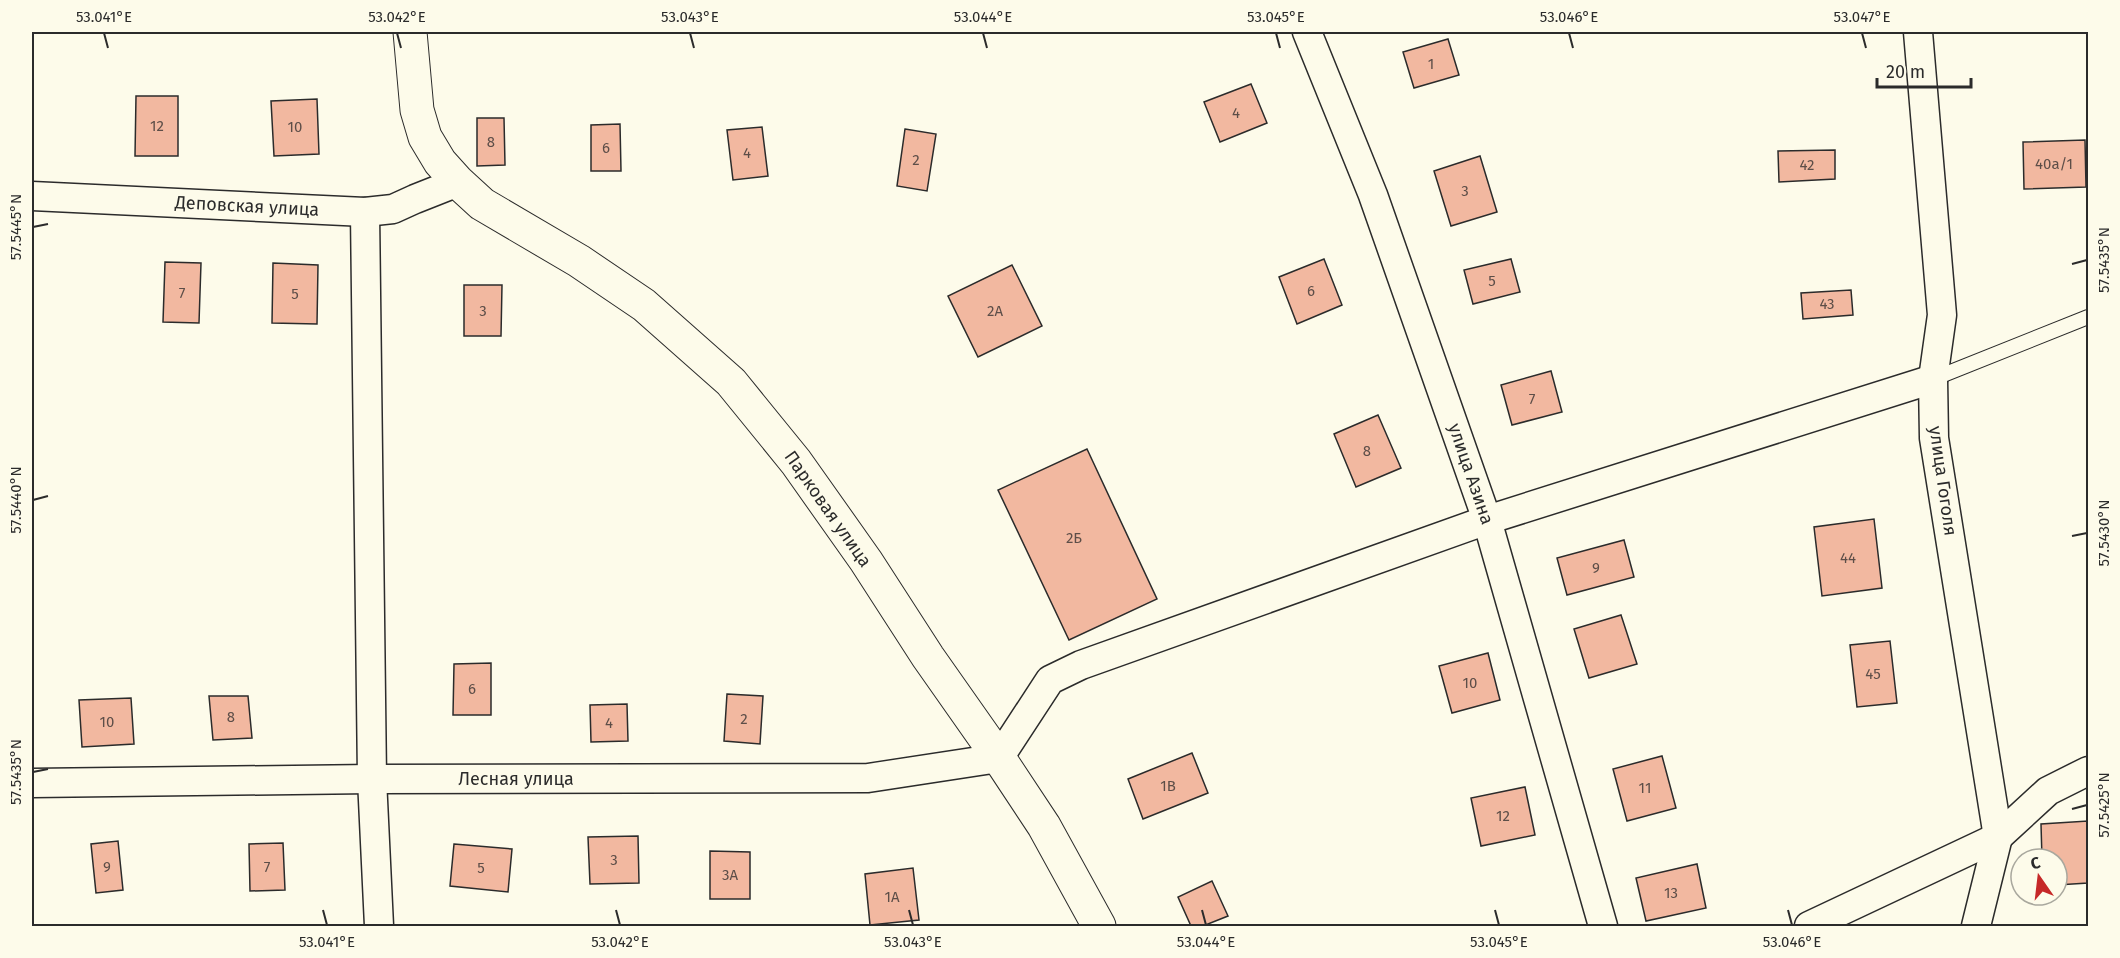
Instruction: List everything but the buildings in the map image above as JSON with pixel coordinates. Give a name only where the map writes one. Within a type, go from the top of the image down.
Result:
[{"type":"main road","name":"Парковая улица","points":[[410,32],[417,110],[425,137],[440,162],[482,204],[579,261],[644,305],[730,382],[802,471],[999,758],[1044,826],[1099,927]]},
{"type":"street","name":"улица Азина","points":[[1307,32],[1373,195],[1487,520],[1603,927]]},
{"type":"street","name":"улица Гоголя","points":[[1918,32],[1942,315],[1933,379],[1934,438],[1998,837],[1976,927]]},
{"type":"street","name":"Деповская улица","points":[[32,195],[365,212],[393,209],[458,182]]},
{"type":"street","points":[[365,212],[372,779],[379,927]]},
{"type":"street","points":[[999,758],[1050,680],[1081,665],[1487,520],[1933,379]]},
{"type":"street","name":"Лесная улица","points":[[32,783],[372,779],[868,778],[999,758]]},
{"type":"street","points":[[1809,927],[1998,837],[2048,791],[2088,771]]},
{"type":"lane","points":[[1933,379],[2088,317]]}]
